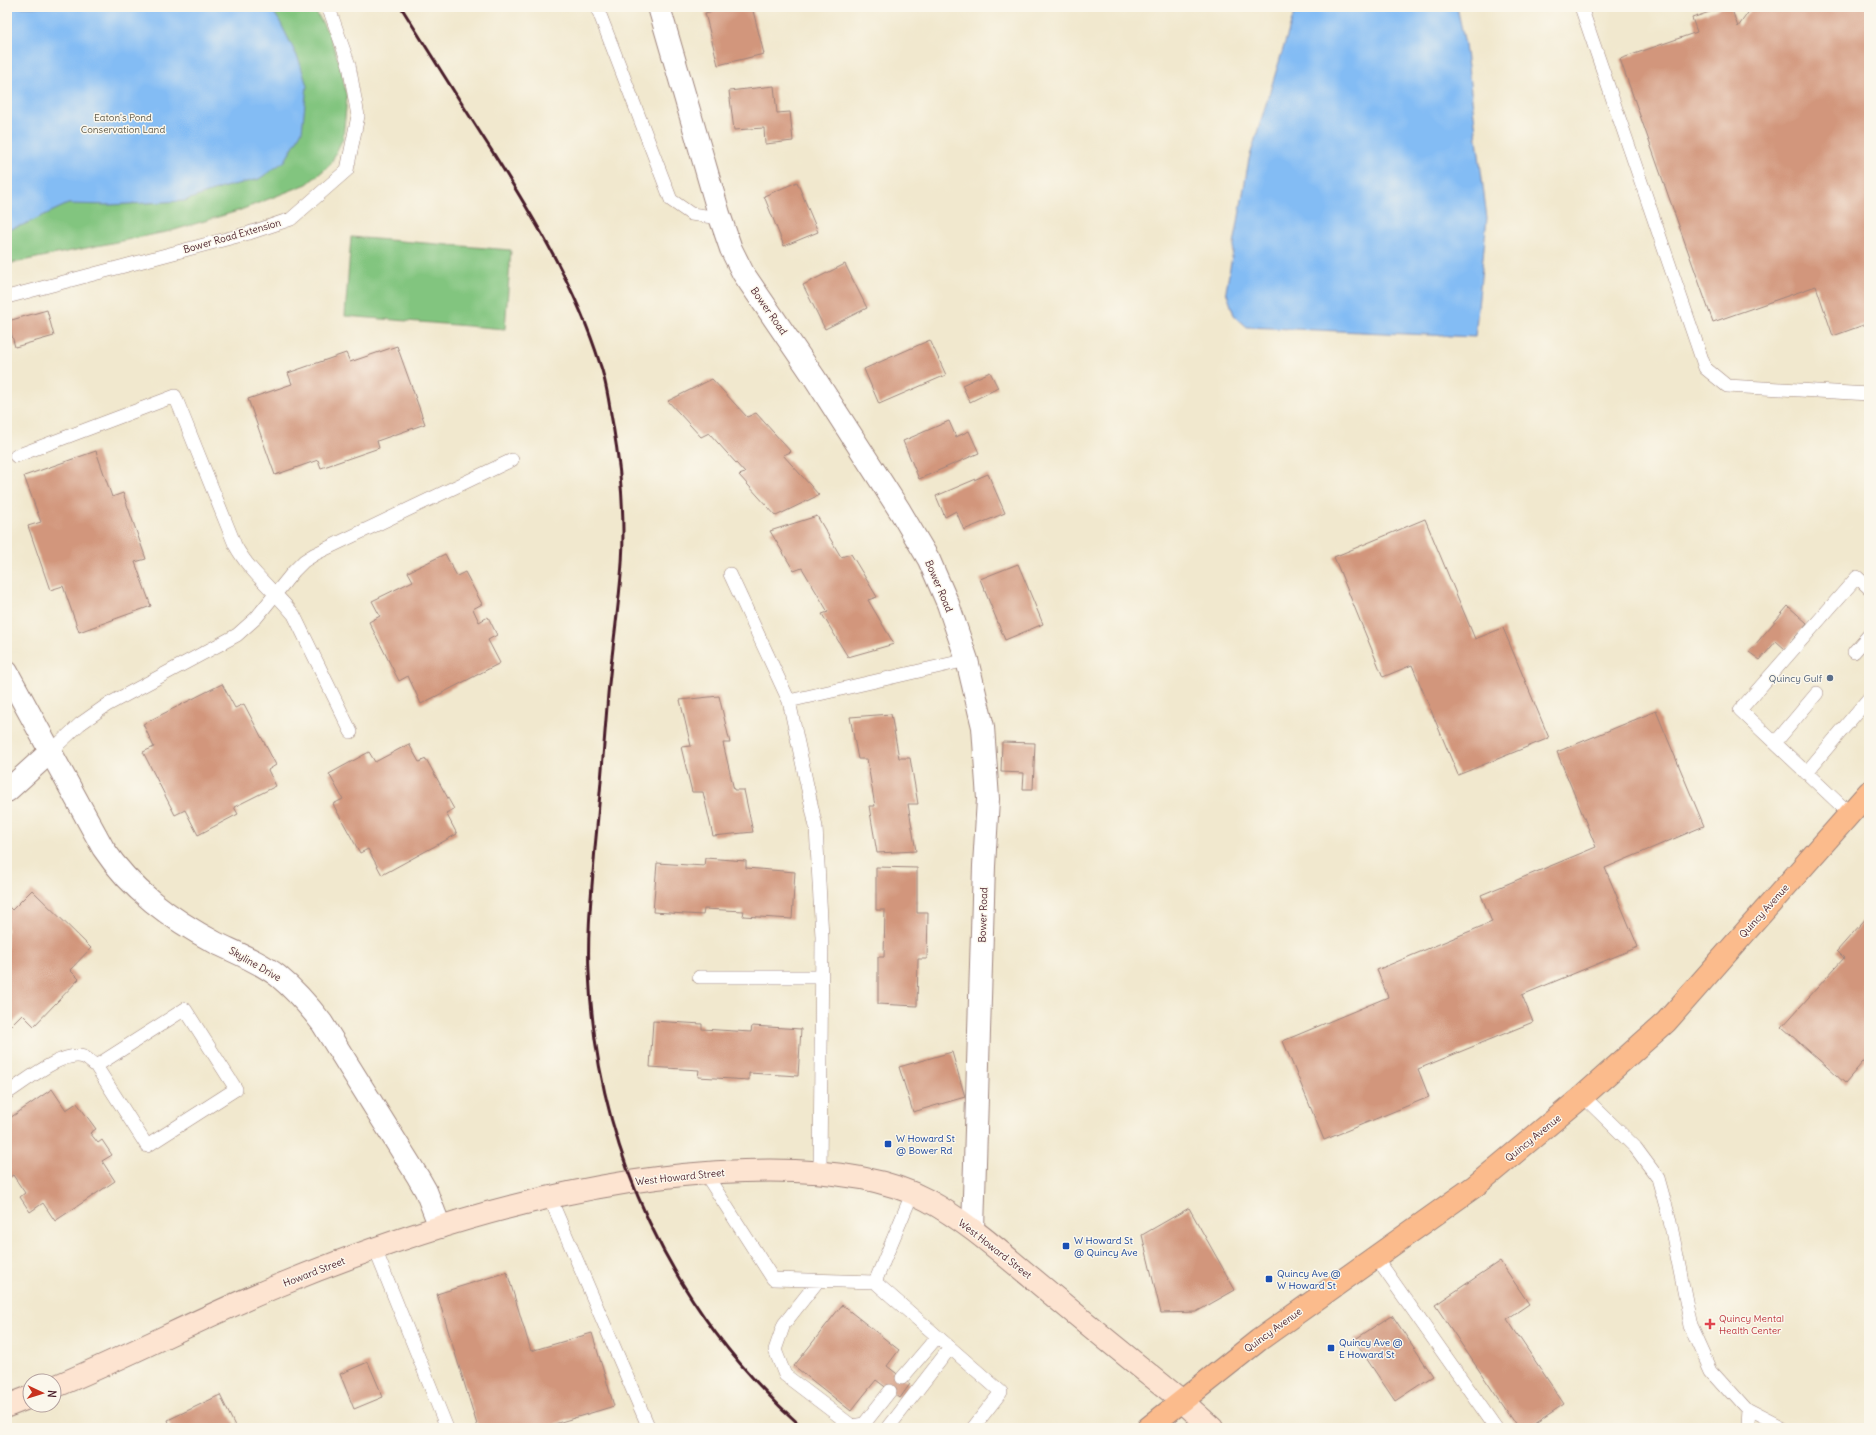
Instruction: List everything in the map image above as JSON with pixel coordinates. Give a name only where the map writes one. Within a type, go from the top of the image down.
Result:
[{"type":"main road","name":"Quincy Avenue","points":[[1148,1428],[1181,1400],[1259,1340],[1475,1186],[1583,1096],[1666,1022],[1869,792]]},
{"type":"street","name":"Bower Road","points":[[660,7],[720,218],[731,249],[743,273],[814,377],[900,510],[929,560],[948,604],[967,660],[983,727],[988,800],[984,866],[972,1229]]},
{"type":"street","name":"Skyline Drive","points":[[7,672],[103,848],[114,864],[144,896],[183,924],[277,975],[309,1006],[322,1023],[426,1191],[440,1228]]},
{"type":"street","points":[[7,791],[50,752]]},
{"type":"street","name":"West Howard Street","points":[[586,1191],[632,1182],[705,1173],[758,1170],[820,1173],[873,1181],[912,1194],[926,1200],[972,1229],[1181,1400],[1212,1428]]},
{"type":"street","name":"Howard Street","points":[[62,1383],[273,1288],[374,1249],[440,1228],[550,1198],[586,1191]]},
{"type":"street","points":[[7,1406],[22,1400]]},
{"type":"lane","name":"Bower Road Extension","points":[[7,297],[249,233],[291,219],[347,170],[358,116],[349,65],[331,14],[327,7]]},
{"type":"lane","points":[[597,7],[670,200],[691,214],[720,218]]},
{"type":"lane","points":[[1581,7],[1705,368],[1727,386],[1869,394]]},
{"type":"lane","points":[[16,456],[175,396],[235,545],[250,568],[286,604],[301,627],[351,732]]},
{"type":"lane","points":[[50,752],[80,724],[107,705],[237,635],[256,618],[294,571],[304,561],[315,554],[512,460]]},
{"type":"lane","points":[[730,574],[789,701],[816,827],[822,937],[820,1173]]},
{"type":"lane","points":[[1850,814],[1740,710],[1857,577],[1869,588]]},
{"type":"lane","points":[[1854,652],[1869,635]]},
{"type":"lane","points":[[789,701],[967,660]]},
{"type":"lane","points":[[1775,743],[1817,693]]},
{"type":"lane","points":[[1806,772],[1869,698]]},
{"type":"lane","points":[[699,977],[821,977]]},
{"type":"lane","points":[[7,1094],[50,1065],[68,1057],[84,1057],[96,1066],[147,1146],[236,1089],[185,1009],[96,1066]]},
{"type":"lane","points":[[1583,1096],[1635,1147],[1658,1178],[1670,1221],[1691,1326],[1711,1370],[1747,1410],[1782,1428]]},
{"type":"lane","points":[[705,1173],[773,1280],[875,1282],[1001,1392],[972,1428]]},
{"type":"lane","points":[[875,1282],[912,1194]]},
{"type":"lane","points":[[550,1198],[649,1428]]},
{"type":"lane","points":[[374,1249],[447,1428]]},
{"type":"lane","points":[[1375,1256],[1496,1428]]},
{"type":"lane","points":[[818,1281],[784,1324],[775,1350],[785,1375],[852,1426],[864,1424],[890,1391]]},
{"type":"lane","points":[[902,1378],[937,1337]]},
{"type":"lane","points":[[872,1413],[888,1427],[950,1348]]},
{"type":"lane","points":[[1746,1428],[1747,1410]]},
{"type":"green space","name":"Eaton's Pond Conservation Land","points":[[7,7],[313,7],[329,34],[341,68],[347,99],[343,138],[330,165],[307,184],[238,211],[171,231],[7,264]]},
{"type":"green space","points":[[351,237],[511,250],[505,329],[345,316]]},
{"type":"water","name":"Eaton's Pond Conservation Land","points":[[7,7],[270,7],[279,20],[299,60],[307,86],[302,131],[285,161],[259,179],[225,187],[184,201],[110,205],[68,204],[23,225],[7,230]]},
{"type":"water","points":[[1296,7],[1457,7],[1465,44],[1487,218],[1475,337],[1247,327],[1234,315],[1226,291],[1249,159]]},
{"type":"building","points":[[729,7],[752,7],[764,54],[718,65],[705,13]]},
{"type":"building","points":[[1724,7],[1731,7],[1738,27],[1752,7],[1869,7],[1869,323],[1833,336],[1816,286],[1713,322],[1620,59],[1697,32],[1692,18]]},
{"type":"building","points":[[774,86],[777,113],[790,112],[793,141],[765,144],[764,128],[734,130],[729,91]]},
{"type":"building","points":[[797,182],[818,232],[784,246],[764,196]]},
{"type":"building","points":[[845,264],[867,308],[825,329],[803,285]]},
{"type":"building","points":[[47,310],[54,336],[15,347],[8,321]]},
{"type":"building","points":[[930,340],[946,375],[879,404],[864,369]]},
{"type":"building","points":[[397,346],[425,424],[377,441],[379,448],[321,468],[318,460],[275,475],[248,399],[292,384],[288,373],[346,353],[350,362]]},
{"type":"building","points":[[990,372],[998,388],[970,402],[962,385]]},
{"type":"building","points":[[712,379],[747,417],[756,413],[791,452],[783,455],[819,495],[776,516],[739,475],[745,473],[709,433],[701,437],[668,401]]},
{"type":"building","points":[[949,421],[956,437],[969,431],[979,453],[919,479],[903,441]]},
{"type":"building","points":[[96,451],[112,497],[123,493],[146,559],[135,562],[151,606],[79,632],[63,586],[50,590],[28,526],[41,522],[24,476]]},
{"type":"building","points":[[988,474],[1005,513],[964,530],[956,511],[945,517],[936,496]]},
{"type":"building","points":[[817,516],[841,557],[851,554],[877,597],[868,600],[894,644],[848,657],[822,614],[828,612],[802,568],[794,571],[770,531]]},
{"type":"building","points":[[1425,519],[1475,639],[1503,628],[1549,738],[1458,775],[1412,665],[1383,677],[1334,557]]},
{"type":"building","points":[[445,554],[457,576],[465,572],[482,604],[473,609],[479,622],[488,617],[497,635],[488,640],[500,663],[421,704],[408,676],[399,681],[369,622],[380,616],[372,601],[413,581],[408,572]]},
{"type":"building","points":[[1018,564],[1043,624],[1005,640],[980,579]]},
{"type":"building","points":[[1788,606],[1807,623],[1785,649],[1776,641],[1760,660],[1749,652]]},
{"type":"building","points":[[222,684],[235,708],[244,704],[276,765],[268,770],[276,786],[234,807],[238,814],[198,835],[185,810],[175,815],[143,752],[154,747],[143,724]]},
{"type":"building","points":[[719,696],[730,743],[723,743],[734,790],[744,790],[753,832],[713,836],[703,792],[692,792],[681,747],[691,746],[680,700]]},
{"type":"building","points":[[1656,711],[1704,826],[1605,868],[1638,947],[1522,995],[1533,1022],[1418,1069],[1429,1097],[1324,1140],[1283,1041],[1388,997],[1377,970],[1492,922],[1481,895],[1596,847],[1557,752]]},
{"type":"building","points":[[891,714],[899,758],[910,758],[918,804],[908,804],[916,851],[877,853],[869,806],[875,806],[867,759],[858,759],[850,717]]},
{"type":"building","points":[[1002,742],[1035,743],[1033,789],[1023,789],[1024,773],[1001,772]]},
{"type":"building","points":[[409,744],[419,762],[426,759],[454,809],[446,813],[457,834],[382,875],[368,849],[360,853],[333,804],[343,799],[329,774],[369,752],[375,762]]},
{"type":"building","points":[[705,858],[746,861],[746,868],[795,872],[792,919],[743,916],[744,911],[704,909],[703,915],[653,912],[657,863],[704,866]]},
{"type":"building","points":[[876,867],[917,868],[917,913],[928,913],[927,959],[918,959],[917,1006],[878,1004],[878,957],[884,957],[885,910],[876,910]]},
{"type":"building","points":[[32,890],[91,948],[70,970],[79,979],[34,1026],[22,1014],[7,1029],[7,905],[12,910]]},
{"type":"building","points":[[1869,915],[1869,1055],[1845,1083],[1782,1027],[1844,958],[1837,951]]},
{"type":"building","points":[[653,1021],[702,1024],[702,1029],[751,1032],[752,1026],[801,1029],[798,1076],[749,1073],[749,1080],[698,1077],[699,1070],[650,1067]]},
{"type":"building","points":[[952,1052],[965,1097],[913,1112],[899,1067]]},
{"type":"building","points":[[52,1089],[66,1110],[77,1103],[96,1129],[90,1133],[98,1143],[102,1140],[112,1155],[102,1161],[115,1181],[55,1221],[43,1203],[30,1212],[20,1197],[25,1193],[13,1175],[7,1179],[7,1120]]},
{"type":"building","points":[[1189,1208],[1235,1290],[1196,1312],[1161,1313],[1142,1235]]},
{"type":"building","points":[[1500,1261],[1529,1304],[1507,1319],[1564,1404],[1528,1428],[1518,1428],[1435,1305]]},
{"type":"building","points":[[507,1272],[531,1351],[592,1333],[614,1406],[541,1428],[478,1428],[437,1294]]},
{"type":"building","points":[[842,1305],[899,1350],[887,1366],[910,1384],[900,1398],[876,1380],[851,1411],[794,1366]]},
{"type":"building","points":[[1392,1315],[1433,1376],[1395,1401],[1354,1340]]},
{"type":"building","points":[[368,1362],[383,1397],[354,1409],[340,1374]]},
{"type":"building","points":[[220,1395],[236,1428],[171,1428],[168,1420]]},
{"type":"railway","points":[[401,7],[508,176],[553,254],[579,308],[590,335],[608,394],[620,476],[623,511],[623,546],[608,694],[590,910],[589,941],[589,972],[595,1037],[607,1101],[625,1163],[649,1222],[679,1278],[715,1332],[756,1382],[803,1428]]},
{"type":"place","name":"Quincy Gulf","points":[[1830,678]]},
{"type":"place","name":"W Howard St @ Bower Rd","points":[[888,1144]]},
{"type":"place","name":"W Howard St @ Quincy Ave","points":[[1066,1246]]},
{"type":"place","name":"Quincy Ave @ W Howard St","points":[[1269,1279]]},
{"type":"place","name":"Quincy Mental Health Center","points":[[1710,1324]]},
{"type":"place","name":"Quincy Ave @ E Howard St","points":[[1331,1348]]}]
